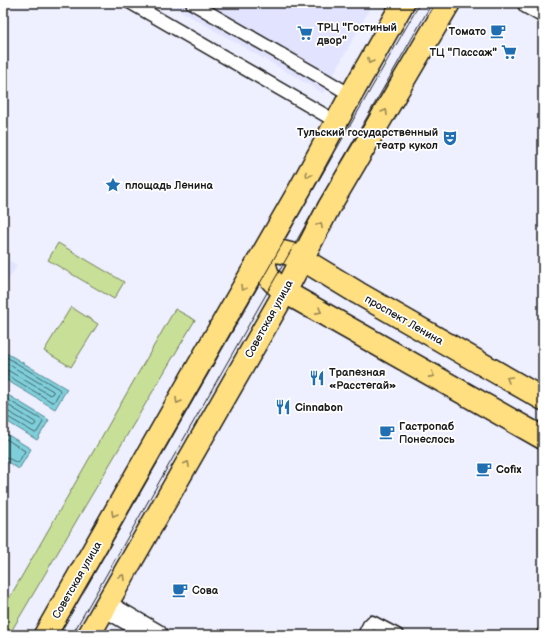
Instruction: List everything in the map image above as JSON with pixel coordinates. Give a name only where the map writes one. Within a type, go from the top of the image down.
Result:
[{"type":"main road","name":"Советская улица","points":[[46,635],[300,189],[403,3]]},
{"type":"main road","name":"Советская улица","points":[[89,635],[285,292],[330,207],[449,3]]},
{"type":"main road","name":"проспект Ленина","points":[[263,254],[278,251],[290,254],[302,260],[543,399]]},
{"type":"main road","points":[[263,254],[266,272],[273,283],[285,292],[543,438]]},
{"type":"street","points":[[529,3],[543,11]]},
{"type":"street","points":[[106,606],[156,635]]},
{"type":"lane","points":[[131,3],[337,122]]},
{"type":"lane","points":[[192,3],[351,95]]},
{"type":"lane","points":[[364,635],[372,622],[397,635]]},
{"type":"shaded area","points":[[167,3],[373,3],[323,93]]},
{"type":"shaded area","points":[[3,257],[17,265],[3,290]]},
{"type":"green space","points":[[58,243],[124,282],[114,299],[48,260]]},
{"type":"green space","points":[[71,307],[98,324],[71,367],[44,351]]},
{"type":"green space","points":[[175,309],[195,320],[9,635],[3,635],[3,609]]},
{"type":"water","points":[[3,351],[67,389],[55,409],[3,378]]},
{"type":"water","points":[[3,392],[49,420],[37,440],[3,419]]},
{"type":"water","points":[[3,432],[31,449],[19,469],[3,459]]},
{"type":"tram line","points":[[59,635],[420,3]]},
{"type":"tram line","points":[[72,635],[432,3]]},
{"type":"place","name":"Томато","points":[[498,31]]},
{"type":"place","name":"ТРЦ \"Гостиный двор\"","points":[[305,33]]},
{"type":"place","name":"ТЦ \"Пассаж\"","points":[[509,52]]},
{"type":"place","name":"Тульский государственный театр кукол","points":[[450,138]]},
{"type":"place","name":"площадь Ленина","points":[[113,185]]},
{"type":"place","name":"Трапезная «Расстегай»","points":[[317,378]]},
{"type":"place","name":"Cinnabon","points":[[283,407]]},
{"type":"place","name":"Гастропаб Понеслось","points":[[387,432]]},
{"type":"place","name":"Cofix","points":[[484,469]]},
{"type":"place","name":"Сова","points":[[180,590]]}]
